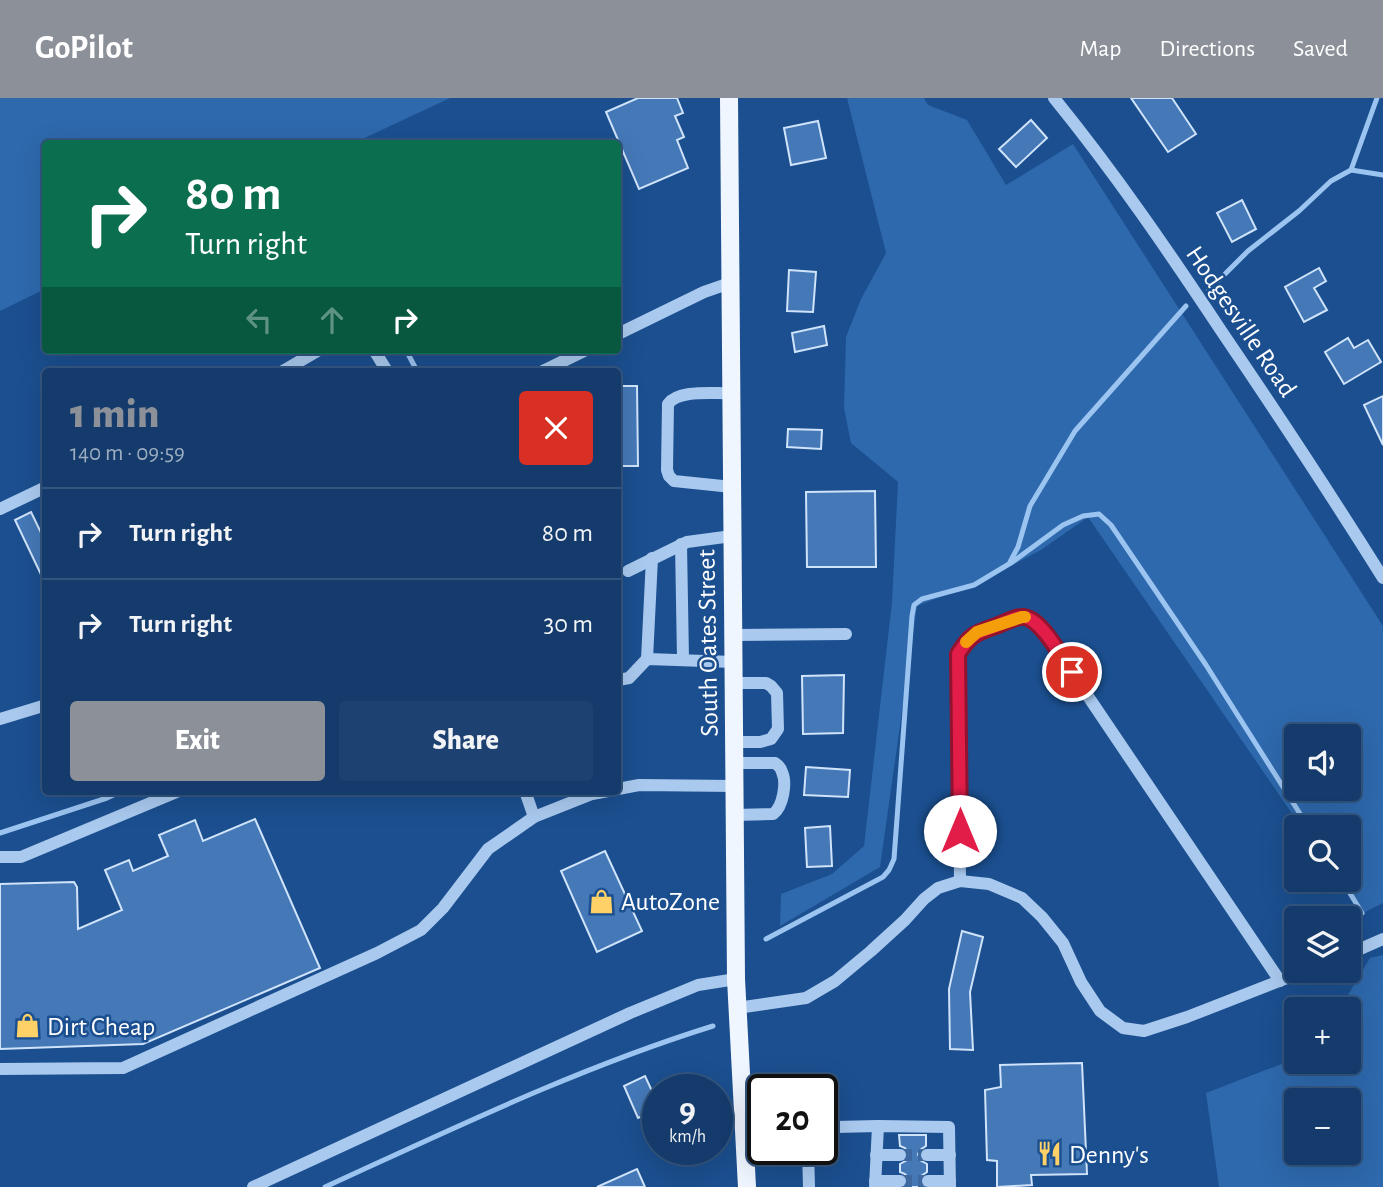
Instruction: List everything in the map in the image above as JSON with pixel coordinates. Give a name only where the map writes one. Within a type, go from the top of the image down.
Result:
[{"type":"main road","name":"South Oates Street","points":[[729,98],[736,979],[747,1187]]},
{"type":"street","name":"Hodgesville Road","points":[[1054,98],[1139,208],[1383,578]]},
{"type":"street","points":[[621,333],[704,292],[730,283]]},
{"type":"street","points":[[288,368],[311,354]]},
{"type":"street","points":[[549,368],[578,354]]},
{"type":"street","points":[[731,393],[687,394],[671,399],[668,404],[667,470],[674,481],[732,488]]},
{"type":"street","points":[[0,509],[42,489]]},
{"type":"street","points":[[628,571],[681,544],[732,536]]},
{"type":"street","points":[[681,544],[683,659]]},
{"type":"street","points":[[621,679],[629,678],[647,659],[652,558]]},
{"type":"street","points":[[960,881],[958,654],[967,640],[977,632],[1022,617],[1033,619],[1042,628],[1280,981]]},
{"type":"street","points":[[733,635],[846,634]]},
{"type":"street","points":[[647,659],[733,662]]},
{"type":"street","points":[[734,683],[766,683],[771,686],[777,693],[778,729],[771,739],[760,742],[734,742]]},
{"type":"street","points":[[0,719],[42,706]]},
{"type":"street","points":[[734,763],[775,763],[783,776],[782,801],[777,811],[773,814],[735,815]]},
{"type":"street","points":[[621,788],[639,785],[735,786]]},
{"type":"street","points":[[0,857],[21,857],[169,795]]},
{"type":"street","points":[[526,795],[534,817]]},
{"type":"street","points":[[0,1069],[123,1068],[376,953],[421,930],[443,908],[488,849],[534,817],[589,795]]},
{"type":"street","points":[[737,1008],[806,998],[835,981],[938,888],[960,881],[989,884],[1022,898],[1063,943],[1081,982],[1100,1011],[1122,1028],[1144,1031],[1284,979]]},
{"type":"street","points":[[1361,949],[1383,939]]},
{"type":"street","points":[[253,1187],[630,1013],[698,985],[736,979]]},
{"type":"street","points":[[878,1126],[875,1184],[900,1181]]},
{"type":"street","points":[[838,1127],[949,1126],[950,1184],[928,1181]]},
{"type":"street","points":[[876,1155],[900,1155]]},
{"type":"street","points":[[927,1155],[950,1155]]},
{"type":"street","points":[[808,1165],[809,1187]]},
{"type":"shaded area","points":[[0,98],[450,98],[360,140],[42,140],[42,290],[0,311]]},
{"type":"shaded area","points":[[847,98],[924,98],[928,105],[967,120],[1006,185],[1073,144],[1383,626],[1383,903],[1361,914],[1361,906],[1356,906],[1346,892],[1361,892],[1361,815],[1293,815],[1088,517],[1041,550],[986,579],[917,606],[880,867],[780,926],[781,894],[832,874],[864,846],[892,602],[898,482],[851,443],[844,408],[846,337],[861,299],[886,253]]},
{"type":"shaded area","points":[[1383,955],[1383,1187],[1219,1187],[1206,1093],[1284,1063],[1284,1074],[1361,1074],[1361,997],[1347,997],[1355,983],[1361,983],[1361,973],[1370,958]]},
{"type":"building","points":[[638,98],[677,98],[683,113],[675,116],[684,137],[677,140],[688,168],[639,189],[621,147],[621,140],[618,140],[606,112]]},
{"type":"building","points":[[1131,98],[1172,98],[1196,134],[1168,152]]},
{"type":"building","points":[[1031,120],[1047,138],[1016,167],[999,149]]},
{"type":"building","points":[[818,121],[826,158],[791,165],[784,128]]},
{"type":"building","points":[[1242,200],[1256,229],[1232,242],[1217,213]]},
{"type":"building","points":[[1319,268],[1326,281],[1314,288],[1327,310],[1304,322],[1285,287]]},
{"type":"building","points":[[789,270],[816,272],[813,312],[787,311]]},
{"type":"building","points":[[824,326],[827,345],[795,352],[792,333]]},
{"type":"building","points":[[1348,338],[1354,348],[1368,340],[1381,362],[1344,384],[1325,352]]},
{"type":"building","points":[[621,386],[637,386],[638,466],[621,466]]},
{"type":"building","points":[[1383,396],[1383,445],[1364,405]]},
{"type":"building","points":[[788,429],[822,430],[821,449],[787,447]]},
{"type":"building","points":[[875,491],[876,567],[807,567],[806,492]]},
{"type":"building","points":[[31,512],[42,535],[42,577],[15,520]]},
{"type":"building","points":[[844,675],[843,733],[803,734],[802,676]]},
{"type":"building","points":[[806,767],[850,770],[848,797],[804,795]]},
{"type":"building","points":[[255,819],[320,968],[143,1044],[0,1049],[0,884],[74,882],[77,887],[78,929],[122,910],[105,870],[129,860],[133,871],[168,856],[159,835],[195,820],[203,841]]},
{"type":"building","points":[[830,826],[832,866],[807,867],[805,828]]},
{"type":"building","name":"AutoZone","points":[[605,851],[642,931],[597,952],[561,871]]},
{"type":"building","points":[[962,931],[983,937],[970,992],[973,1050],[950,1049],[949,989]]},
{"type":"building","points":[[1082,1063],[1087,1174],[1031,1175],[1032,1185],[997,1187],[997,1161],[987,1160],[985,1090],[1001,1087],[1000,1065]]},
{"type":"building","points":[[642,1077],[642,1116],[638,1118],[624,1086]]},
{"type":"building","points":[[899,1135],[926,1135],[926,1146],[918,1154],[920,1160],[927,1164],[927,1172],[919,1180],[922,1187],[906,1187],[908,1177],[900,1172],[900,1164],[907,1160],[909,1154],[900,1146]]},
{"type":"building","points":[[637,1169],[645,1187],[597,1187]]},
{"type":"waterway","points":[[1351,170],[1377,98]]},
{"type":"waterway","points":[[1209,290],[1248,251],[1299,211],[1331,181],[1351,170],[1383,175]]},
{"type":"waterway","points":[[766,939],[883,877],[889,870],[894,859],[914,605],[922,599],[974,585],[1009,564],[1018,547],[1030,506],[1075,431],[1186,306]]},
{"type":"waterway","points":[[408,354],[415,368]]},
{"type":"waterway","points":[[1011,563],[1063,525],[1083,516],[1099,514],[1111,525],[1206,665],[1301,815]]},
{"type":"waterway","points":[[0,833],[113,795]]},
{"type":"waterway","points":[[1349,892],[1362,913]]},
{"type":"waterway","points":[[325,1187],[564,1080],[713,1026]]},
{"type":"tunnel","points":[[900,1155],[927,1155]]},
{"type":"tunnel","points":[[900,1181],[928,1181]]},
{"type":"slow traffic","points":[[966,642],[977,632],[1025,617]]},
{"type":"place","name":"AutoZone","points":[[601,901]]},
{"type":"place","name":"Dirt Cheap","points":[[27,1026]]},
{"type":"place","name":"Denny's","points":[[1049,1154]]},
{"type":"route","points":[[960,831],[958,654],[967,640],[977,632],[1022,617],[1033,619],[1072,672]]}]
